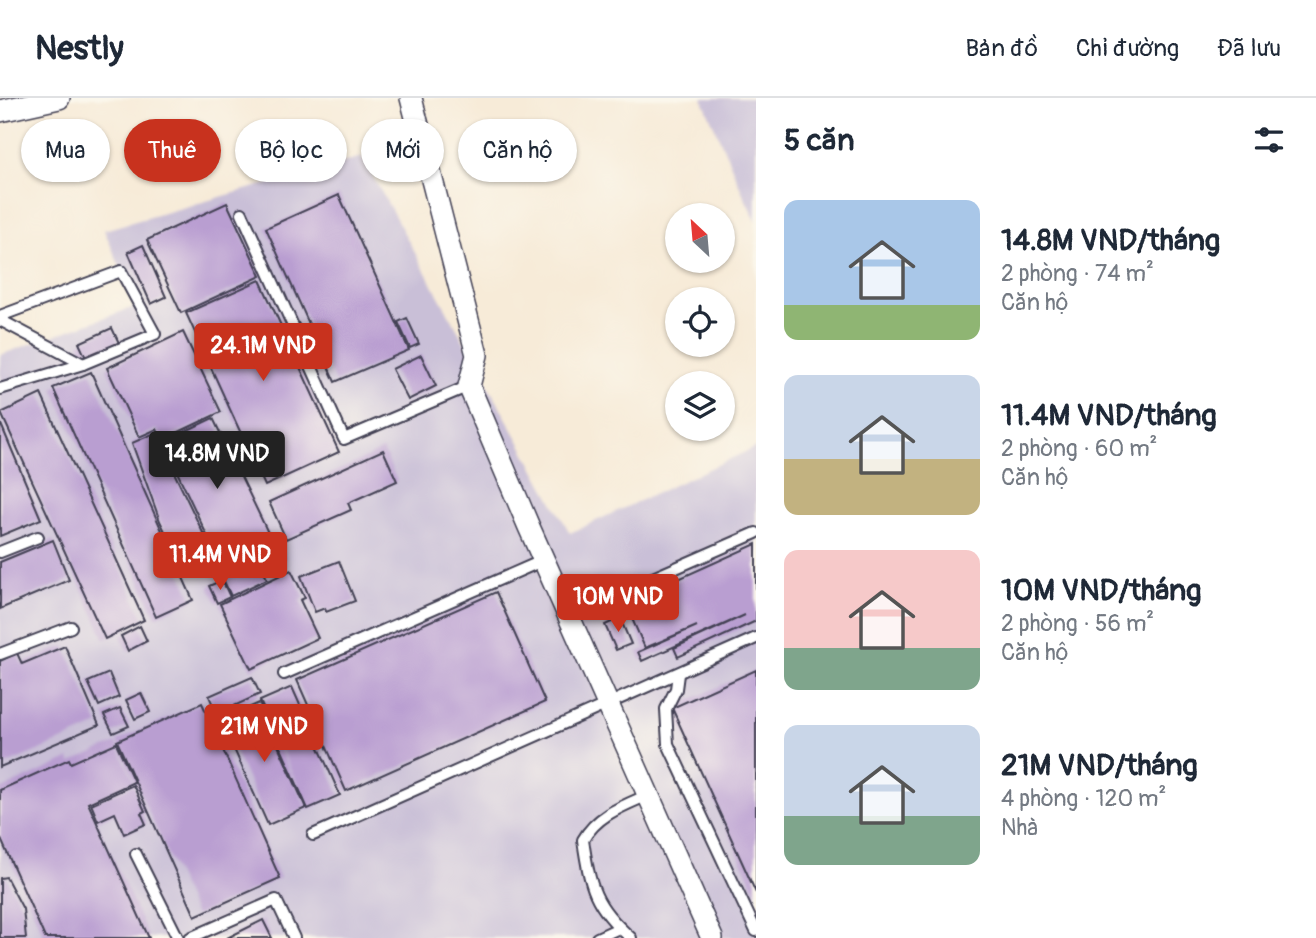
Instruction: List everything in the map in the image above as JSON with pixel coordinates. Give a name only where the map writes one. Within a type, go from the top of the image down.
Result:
[{"type":"street","points":[[0,111],[59,98]]},
{"type":"street","points":[[411,98],[477,355],[469,386],[712,938]]},
{"type":"lane","points":[[242,213],[344,439],[469,386]]},
{"type":"lane","points":[[0,318],[121,271],[155,334],[83,363],[0,389]]},
{"type":"lane","points":[[0,318],[83,363]]},
{"type":"lane","points":[[568,615],[756,533]]},
{"type":"lane","points":[[0,552],[38,537]]},
{"type":"lane","points":[[284,674],[544,560]]},
{"type":"lane","points":[[0,653],[71,627]]},
{"type":"lane","points":[[313,835],[609,706],[756,638]]},
{"type":"lane","points":[[678,674],[676,689],[666,709],[668,744],[756,931]]},
{"type":"lane","points":[[631,938],[619,928],[596,899],[583,840],[590,828],[609,812],[648,794]]},
{"type":"lane","points":[[136,854],[178,938]]},
{"type":"lane","points":[[190,938],[276,900],[294,938]]},
{"type":"lane","points":[[597,938],[619,928]]},
{"type":"shaded area","points":[[702,98],[756,98],[756,221],[745,198]]},
{"type":"shaded area","points":[[361,157],[361,182],[376,182],[570,533],[756,447],[756,938],[0,938],[0,355],[137,306],[104,230],[274,182],[347,182],[347,161]]},
{"type":"building","points":[[339,195],[409,350],[335,382],[266,228]]},
{"type":"building","points":[[227,203],[261,276],[181,313],[147,240]]},
{"type":"building","points":[[143,245],[166,297],[151,304],[128,252]]},
{"type":"building","points":[[260,280],[339,452],[265,486],[186,313]]},
{"type":"building","points":[[407,318],[419,344],[410,348],[398,322]]},
{"type":"building","points":[[112,328],[119,343],[86,358],[79,343]]},
{"type":"building","points":[[183,332],[221,412],[162,440],[157,429],[139,437],[107,368]]},
{"type":"building","points":[[421,355],[436,386],[408,400],[392,369]]},
{"type":"building","points":[[91,372],[193,600],[156,617],[53,388]]},
{"type":"building","points":[[41,394],[144,620],[105,639],[1,413]]},
{"type":"building","points":[[213,418],[271,539],[220,563],[163,442]]},
{"type":"building","points":[[0,422],[41,519],[0,536]]},
{"type":"building","points":[[155,433],[217,562],[200,570],[189,547],[176,554],[160,521],[132,443]]},
{"type":"building","points":[[383,450],[397,481],[348,503],[351,510],[286,539],[269,502]]},
{"type":"building","points":[[277,538],[286,558],[270,566],[265,556],[254,561],[249,551]]},
{"type":"building","points":[[53,540],[69,580],[0,609],[0,562]]},
{"type":"building","points":[[756,544],[756,621],[678,657],[674,648],[745,615],[642,661],[638,652],[697,626],[645,648],[625,603]]},
{"type":"building","points":[[259,560],[267,579],[231,596],[222,577]]},
{"type":"building","points":[[339,561],[355,601],[326,612],[325,608],[315,612],[301,576]]},
{"type":"building","points":[[291,570],[305,598],[300,600],[318,638],[251,669],[220,604]]},
{"type":"building","points":[[222,580],[230,597],[217,603],[209,586]]},
{"type":"building","points":[[496,592],[545,702],[346,791],[297,680]]},
{"type":"building","points":[[620,618],[631,644],[616,650],[605,625]]},
{"type":"building","points":[[140,626],[147,641],[128,651],[121,636]]},
{"type":"building","points":[[65,646],[99,725],[0,767],[0,661],[17,653],[22,664]]},
{"type":"building","points":[[756,670],[756,893],[672,708]]},
{"type":"building","points":[[109,673],[119,697],[99,706],[88,682]]},
{"type":"building","points":[[252,677],[260,694],[217,714],[209,696]]},
{"type":"building","points":[[292,687],[340,795],[308,809],[260,701]]},
{"type":"building","points":[[141,693],[150,712],[135,719],[126,700]]},
{"type":"building","points":[[202,703],[280,878],[195,916],[117,741]]},
{"type":"building","points":[[259,703],[306,808],[268,825],[221,720]]},
{"type":"building","points":[[120,708],[129,726],[113,733],[104,715]]},
{"type":"building","points":[[116,743],[134,782],[88,803],[149,938],[45,938],[0,837],[0,790],[69,759],[71,763]]},
{"type":"building","points":[[133,785],[145,811],[141,813],[146,824],[124,834],[115,813],[98,821],[91,804]]},
{"type":"building","points":[[6,877],[23,909],[26,938],[0,938],[0,878]]},
{"type":"building","points":[[263,920],[272,938],[227,938]]}]
